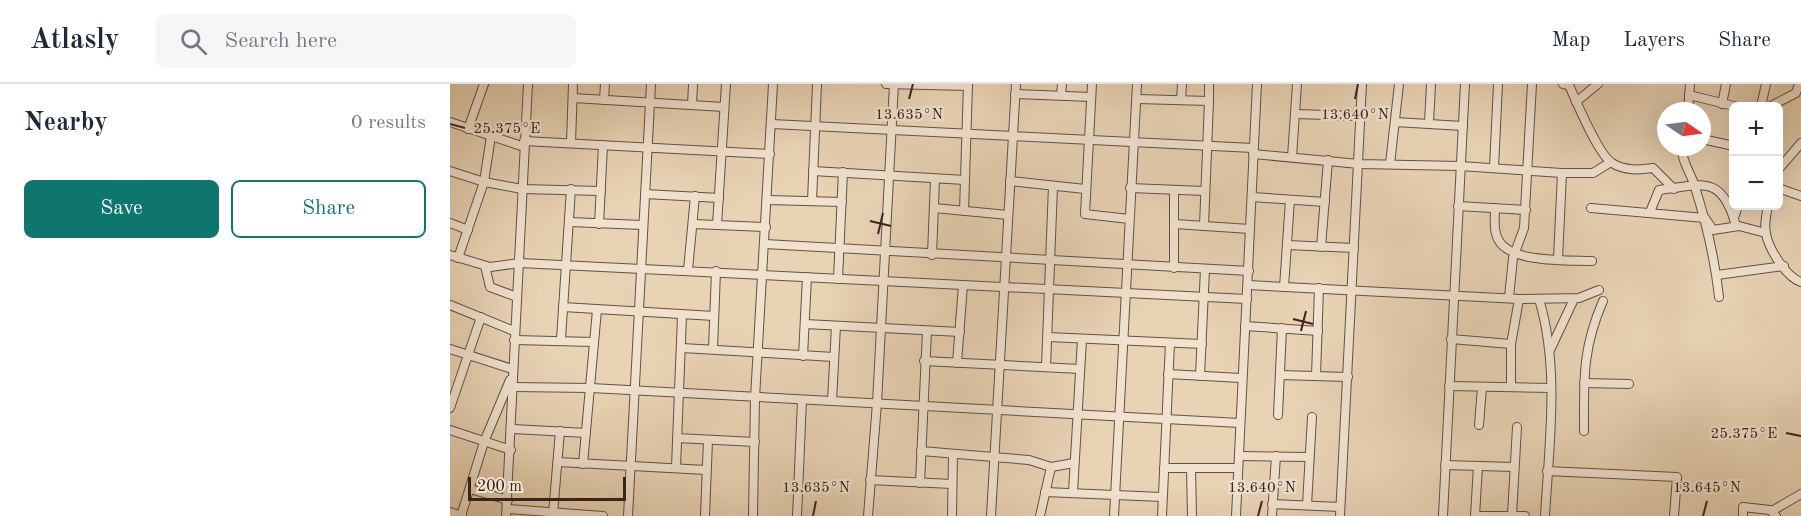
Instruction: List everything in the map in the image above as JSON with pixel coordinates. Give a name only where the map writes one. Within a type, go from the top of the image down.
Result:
[{"type":"street","points":[[468,129],[484,84]]},
{"type":"street","points":[[507,508],[513,429],[512,373],[520,263],[528,84]]},
{"type":"street","points":[[571,143],[573,84]]},
{"type":"street","points":[[604,100],[605,84]]},
{"type":"street","points":[[628,516],[651,84]]},
{"type":"street","points":[[692,105],[693,84]]},
{"type":"street","points":[[717,225],[726,84]]},
{"type":"street","points":[[753,516],[757,353],[764,274],[773,84]]},
{"type":"street","points":[[812,201],[817,84]]},
{"type":"street","points":[[886,84],[968,85],[964,211]]},
{"type":"street","points":[[868,516],[877,403],[894,84]]},
{"type":"street","points":[[991,516],[1016,84]]},
{"type":"street","points":[[1061,95],[1062,84]]},
{"type":"street","points":[[1092,84],[1085,189],[1086,216],[1129,219]]},
{"type":"street","points":[[1114,516],[1137,84]]},
{"type":"street","points":[[1181,100],[1182,84]]},
{"type":"street","points":[[1204,226],[1209,84]]},
{"type":"street","points":[[1236,516],[1257,84]]},
{"type":"street","points":[[1292,157],[1297,84]]},
{"type":"street","points":[[1340,516],[1362,84]]},
{"type":"street","points":[[1390,164],[1399,84]]},
{"type":"street","points":[[1429,123],[1431,84]]},
{"type":"street","points":[[1443,516],[1465,84]]},
{"type":"street","points":[[1494,168],[1498,84]]},
{"type":"street","points":[[1509,297],[1515,253],[1523,234],[1526,210],[1532,84]]},
{"type":"street","points":[[1563,84],[1569,85],[1576,102],[1611,162],[1634,170],[1653,168],[1674,189]]},
{"type":"street","points":[[1576,102],[1598,84]]},
{"type":"street","points":[[1689,102],[1690,84]]},
{"type":"street","points":[[1722,104],[1726,84]]},
{"type":"street","points":[[1762,102],[1766,84]]},
{"type":"street","points":[[1779,102],[1796,93],[1799,84]]},
{"type":"street","points":[[1015,94],[1091,97]]},
{"type":"street","points":[[1689,95],[1729,105]]},
{"type":"street","points":[[573,98],[724,106]]},
{"type":"street","points":[[1137,99],[1209,101]]},
{"type":"street","points":[[1295,114],[1360,116]]},
{"type":"street","points":[[450,122],[524,144],[571,143],[770,154]]},
{"type":"street","points":[[1395,122],[1463,126]]},
{"type":"street","points":[[772,124],[1208,147],[1359,164],[1460,166],[1593,173],[1611,162]]},
{"type":"street","points":[[491,136],[484,182],[468,230],[454,256],[486,266],[520,263],[687,270],[1247,299]]},
{"type":"street","points":[[1711,141],[1729,145]]},
{"type":"street","points":[[1783,165],[1801,144]]},
{"type":"street","points":[[599,224],[603,145]]},
{"type":"street","points":[[1682,156],[1695,184],[1705,218],[1717,275],[1719,297]]},
{"type":"street","points":[[1321,246],[1328,160]]},
{"type":"street","points":[[450,171],[484,182],[522,189],[601,191]]},
{"type":"street","points":[[813,171],[965,180]]},
{"type":"street","points":[[838,279],[843,172]]},
{"type":"street","points":[[1558,259],[1562,173]]},
{"type":"street","points":[[932,255],[935,179]]},
{"type":"street","points":[[1010,181],[1085,189]]},
{"type":"street","points":[[1650,212],[1659,190],[1704,184],[1715,189],[1727,201],[1735,222]]},
{"type":"street","points":[[1046,367],[1053,186]]},
{"type":"street","points":[[1130,188],[1205,191]]},
{"type":"street","points":[[561,339],[571,189]]},
{"type":"street","points":[[1783,189],[1801,196]]},
{"type":"street","points":[[1174,190],[1174,267]]},
{"type":"street","points":[[645,194],[719,198]]},
{"type":"street","points":[[687,270],[695,196]]},
{"type":"street","points":[[1252,197],[1325,202]]},
{"type":"street","points":[[768,200],[842,202]]},
{"type":"street","points":[[1284,287],[1290,200]]},
{"type":"street","points":[[1458,206],[1526,210]]},
{"type":"street","points":[[934,208],[1008,215]]},
{"type":"street","points":[[1496,208],[1498,238],[1507,249],[1515,253],[1592,261]]},
{"type":"street","points":[[1592,208],[1705,218]]},
{"type":"street","points":[[1735,222],[1737,210]]},
{"type":"street","points":[[1768,210],[1766,233],[1791,277],[1801,282]]},
{"type":"street","points":[[1705,218],[1713,230],[1735,222],[1766,233]]},
{"type":"street","points":[[570,222],[642,225]]},
{"type":"street","points":[[450,223],[468,230]]},
{"type":"street","points":[[693,224],[766,227]]},
{"type":"street","points":[[1175,224],[1250,229]]},
{"type":"street","points":[[765,244],[839,250],[1249,271]]},
{"type":"street","points":[[1287,245],[1354,248]]},
{"type":"street","points":[[486,266],[490,287],[517,297]]},
{"type":"street","points":[[1717,275],[1784,266]]},
{"type":"street","points":[[1200,376],[1205,269]]},
{"type":"street","points":[[713,349],[716,272]]},
{"type":"street","points":[[803,356],[807,278]]},
{"type":"street","points":[[957,363],[963,285]]},
{"type":"street","points":[[1248,285],[1453,293],[1519,299],[1574,299],[1599,290]]},
{"type":"street","points":[[1316,376],[1319,288]]},
{"type":"street","points":[[1511,387],[1511,344],[1519,299]]},
{"type":"street","points":[[1539,299],[1550,350],[1551,388],[1545,516]]},
{"type":"street","points":[[1550,350],[1574,299]]},
{"type":"street","points":[[1584,430],[1584,383],[1588,339],[1603,301]]},
{"type":"street","points":[[450,305],[482,317],[514,335],[594,342]]},
{"type":"street","points":[[563,307],[682,316],[714,316]]},
{"type":"street","points":[[583,464],[597,310]]},
{"type":"street","points":[[676,468],[682,316]]},
{"type":"street","points":[[450,408],[482,317]]},
{"type":"street","points":[[805,324],[960,332]]},
{"type":"street","points":[[832,401],[836,326]]},
{"type":"street","points":[[1245,326],[1318,331]]},
{"type":"street","points":[[1278,415],[1282,328]]},
{"type":"street","points":[[920,483],[927,331]]},
{"type":"street","points":[[1048,337],[1202,344]]},
{"type":"street","points":[[1073,492],[1082,339]]},
{"type":"street","points":[[1451,339],[1511,344]]},
{"type":"street","points":[[1162,516],[1170,343]]},
{"type":"street","points":[[682,348],[834,357]]},
{"type":"street","points":[[450,349],[512,373]]},
{"type":"street","points":[[924,361],[1080,369]]},
{"type":"street","points":[[450,512],[461,516],[484,442],[512,373]]},
{"type":"street","points":[[1168,374],[1241,378]]},
{"type":"street","points":[[1280,375],[1348,377]]},
{"type":"street","points":[[1584,383],[1629,384]]},
{"type":"street","points":[[1449,386],[1551,388]]},
{"type":"street","points":[[513,387],[636,390],[1240,423]]},
{"type":"street","points":[[1479,425],[1482,387]]},
{"type":"street","points":[[797,516],[801,400]]},
{"type":"street","points":[[1307,505],[1312,417]]},
{"type":"street","points":[[1512,515],[1517,427]]},
{"type":"street","points":[[513,429],[586,433]]},
{"type":"street","points":[[450,430],[511,450]]},
{"type":"street","points":[[553,514],[560,431]]},
{"type":"street","points":[[677,438],[754,442]]},
{"type":"street","points":[[705,516],[708,440]]},
{"type":"street","points":[[921,451],[1029,460],[1051,467],[1074,463]]},
{"type":"street","points":[[952,516],[953,454]]},
{"type":"street","points":[[1239,456],[1308,457]]},
{"type":"street","points":[[1272,516],[1276,456]]},
{"type":"street","points":[[558,462],[706,470]]},
{"type":"street","points":[[1445,465],[1514,467]]},
{"type":"street","points":[[1478,466],[1475,516],[1526,516]]},
{"type":"street","points":[[1040,516],[1051,467]]},
{"type":"street","points":[[1164,468],[1238,468]]},
{"type":"street","points":[[1191,468],[1192,516]]},
{"type":"street","points":[[1547,471],[1677,477],[1674,516]]},
{"type":"street","points":[[870,480],[952,484]]},
{"type":"street","points":[[470,489],[507,508],[541,515],[603,516]]},
{"type":"street","points":[[1045,492],[1162,496]]},
{"type":"street","points":[[1743,516],[1743,507],[1774,513],[1801,494]]},
{"type":"street","points":[[1272,504],[1340,507]]}]
